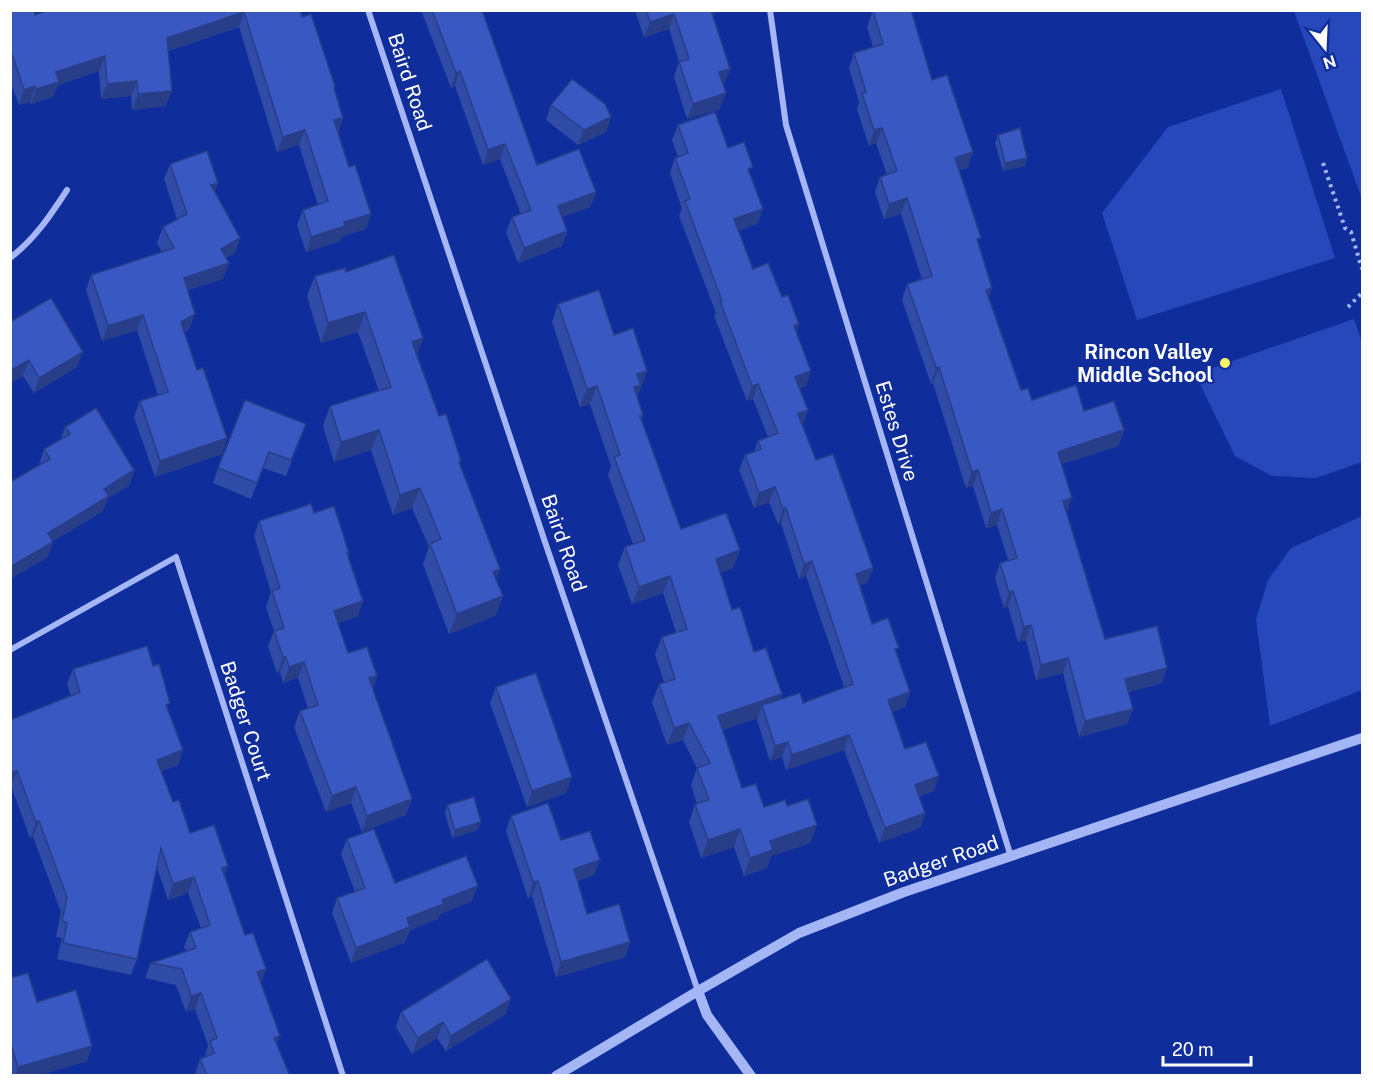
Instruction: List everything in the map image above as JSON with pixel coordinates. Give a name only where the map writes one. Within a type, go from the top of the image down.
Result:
[{"type":"street","name":"Baird Road","points":[[368,10],[548,553],[698,991],[707,1015],[751,1076]]},
{"type":"street","name":"Estes Drive","points":[[770,10],[786,125],[1011,857]]},
{"type":"street","points":[[10,258],[41,230],[67,190]]},
{"type":"street","name":"Badger Court","points":[[10,650],[176,558],[343,1076]]},
{"type":"street","name":"Badger Road","points":[[556,1076],[799,933],[904,892],[1362,738]]},
{"type":"path","points":[[1323,163],[1345,228],[1351,232],[1362,268]]},
{"type":"path","points":[[1348,307],[1362,293]]},
{"type":"shaded area","points":[[1294,11],[1362,11],[1362,199]]},
{"type":"shaded area","points":[[1281,89],[1335,258],[1137,320],[1102,213],[1168,127]]},
{"type":"shaded area","points":[[1354,319],[1362,342],[1362,462],[1316,478],[1272,476],[1235,456],[1195,374]]},
{"type":"shaded area","points":[[1362,516],[1362,690],[1270,726],[1256,619],[1268,580],[1291,548]]},
{"type":"building","points":[[10,10],[34,10],[35,15],[48,10],[300,10],[302,17],[311,14],[343,118],[334,120],[349,167],[355,165],[371,214],[344,222],[345,226],[311,237],[303,210],[328,201],[305,130],[283,137],[244,12],[167,38],[172,91],[138,94],[137,81],[107,84],[105,56],[56,72],[59,82],[24,90],[10,48]]},
{"type":"building","points":[[432,10],[482,10],[537,165],[579,149],[596,192],[558,206],[567,231],[524,248],[512,217],[531,210],[505,144],[488,150],[460,71],[456,73]]},
{"type":"building","points":[[646,10],[711,10],[730,69],[719,72],[726,93],[693,104],[679,62],[689,59],[674,14],[650,22]]},
{"type":"building","points":[[911,10],[932,80],[947,75],[973,152],[955,158],[981,238],[977,239],[992,288],[986,290],[1021,390],[1028,388],[1032,400],[1076,385],[1084,411],[1114,401],[1124,430],[1058,452],[1072,498],[1063,501],[1105,639],[1157,626],[1167,668],[1125,679],[1133,709],[1085,721],[1068,658],[1041,665],[1031,625],[1024,627],[1013,591],[1009,592],[1000,563],[1017,558],[1002,509],[991,513],[978,470],[972,472],[939,367],[936,368],[907,284],[932,276],[907,198],[889,204],[880,177],[897,171],[882,128],[874,130],[862,93],[866,92],[854,53],[883,44],[873,11]]},
{"type":"building","points":[[572,79],[605,104],[611,117],[584,130],[551,105]]},
{"type":"building","points":[[715,112],[728,148],[744,142],[753,167],[748,169],[763,209],[734,219],[753,269],[768,263],[782,297],[788,295],[799,324],[794,326],[811,371],[795,377],[808,410],[798,414],[816,460],[833,454],[873,568],[856,574],[872,624],[888,618],[899,648],[895,649],[910,692],[888,700],[905,749],[926,742],[939,776],[915,785],[925,813],[885,828],[849,735],[792,755],[788,742],[775,746],[762,705],[800,693],[803,703],[853,684],[812,561],[804,564],[786,508],[783,509],[775,487],[759,493],[745,455],[761,449],[758,441],[778,433],[758,384],[752,386],[720,301],[722,301],[685,201],[690,199],[675,158],[688,153],[678,125]]},
{"type":"building","points":[[1020,128],[1027,158],[1005,163],[998,135]]},
{"type":"building","points":[[207,151],[218,183],[211,185],[240,238],[221,249],[229,263],[184,278],[195,314],[181,322],[197,370],[203,368],[227,438],[160,461],[140,401],[168,392],[143,315],[108,326],[91,275],[174,248],[163,227],[187,214],[170,164]]},
{"type":"building","points":[[394,255],[423,338],[412,342],[439,416],[446,414],[461,461],[459,462],[500,569],[493,572],[503,596],[457,614],[430,544],[441,539],[420,488],[400,495],[379,430],[341,442],[330,406],[391,387],[365,312],[328,323],[315,276],[345,268],[346,272]]},
{"type":"building","points":[[599,290],[614,335],[633,328],[647,371],[637,374],[641,385],[634,387],[643,415],[640,416],[681,529],[726,513],[740,550],[716,559],[732,610],[740,607],[754,652],[766,648],[782,694],[718,716],[742,788],[756,784],[764,807],[785,800],[787,806],[808,799],[817,825],[770,841],[773,850],[750,858],[740,829],[708,840],[695,804],[709,800],[697,768],[710,763],[689,723],[674,728],[659,684],[675,679],[662,637],[687,629],[670,576],[639,587],[625,547],[645,540],[614,457],[620,455],[597,386],[587,389],[558,304]]},
{"type":"building","points":[[51,298],[83,352],[39,378],[29,360],[10,371],[10,322]]},
{"type":"building","points":[[245,400],[306,424],[291,460],[269,452],[257,483],[218,468]]},
{"type":"building","points":[[96,408],[134,470],[104,489],[109,496],[48,533],[53,542],[10,567],[10,482],[50,459],[44,449],[70,434],[65,427]]},
{"type":"building","points":[[311,504],[314,513],[334,506],[363,601],[334,611],[348,653],[367,647],[377,676],[369,678],[412,799],[367,816],[356,787],[332,796],[300,711],[318,705],[304,662],[289,667],[274,631],[284,628],[272,591],[280,588],[259,521]]},
{"type":"building","points":[[147,646],[153,666],[159,664],[170,703],[166,705],[183,750],[157,760],[173,802],[179,800],[190,833],[214,825],[228,866],[222,868],[245,935],[253,933],[266,969],[257,972],[280,1036],[274,1038],[290,1076],[207,1076],[200,1059],[214,1053],[210,1041],[217,1038],[201,993],[191,996],[182,969],[151,963],[196,948],[190,932],[210,925],[194,877],[173,884],[161,848],[137,959],[63,943],[67,923],[62,921],[67,897],[39,821],[36,822],[17,771],[10,773],[10,720],[80,692],[73,669]]},
{"type":"building","points":[[536,673],[572,777],[532,791],[496,687]]},
{"type":"building","points":[[474,797],[481,822],[455,830],[447,805]]},
{"type":"building","points":[[548,803],[561,840],[590,831],[600,860],[574,869],[587,914],[619,904],[630,942],[561,962],[538,881],[533,882],[511,816]]},
{"type":"building","points":[[374,829],[395,883],[466,856],[478,886],[442,900],[444,904],[407,918],[410,927],[356,948],[337,898],[365,888],[347,839]]},
{"type":"building","points":[[487,959],[511,999],[451,1036],[443,1022],[418,1038],[401,1012]]},
{"type":"building","points":[[28,973],[37,1002],[76,990],[92,1046],[18,1067],[10,1041],[10,978]]},
{"type":"place","name":"Rincon Valley Middle School","points":[[1225,363]]}]
